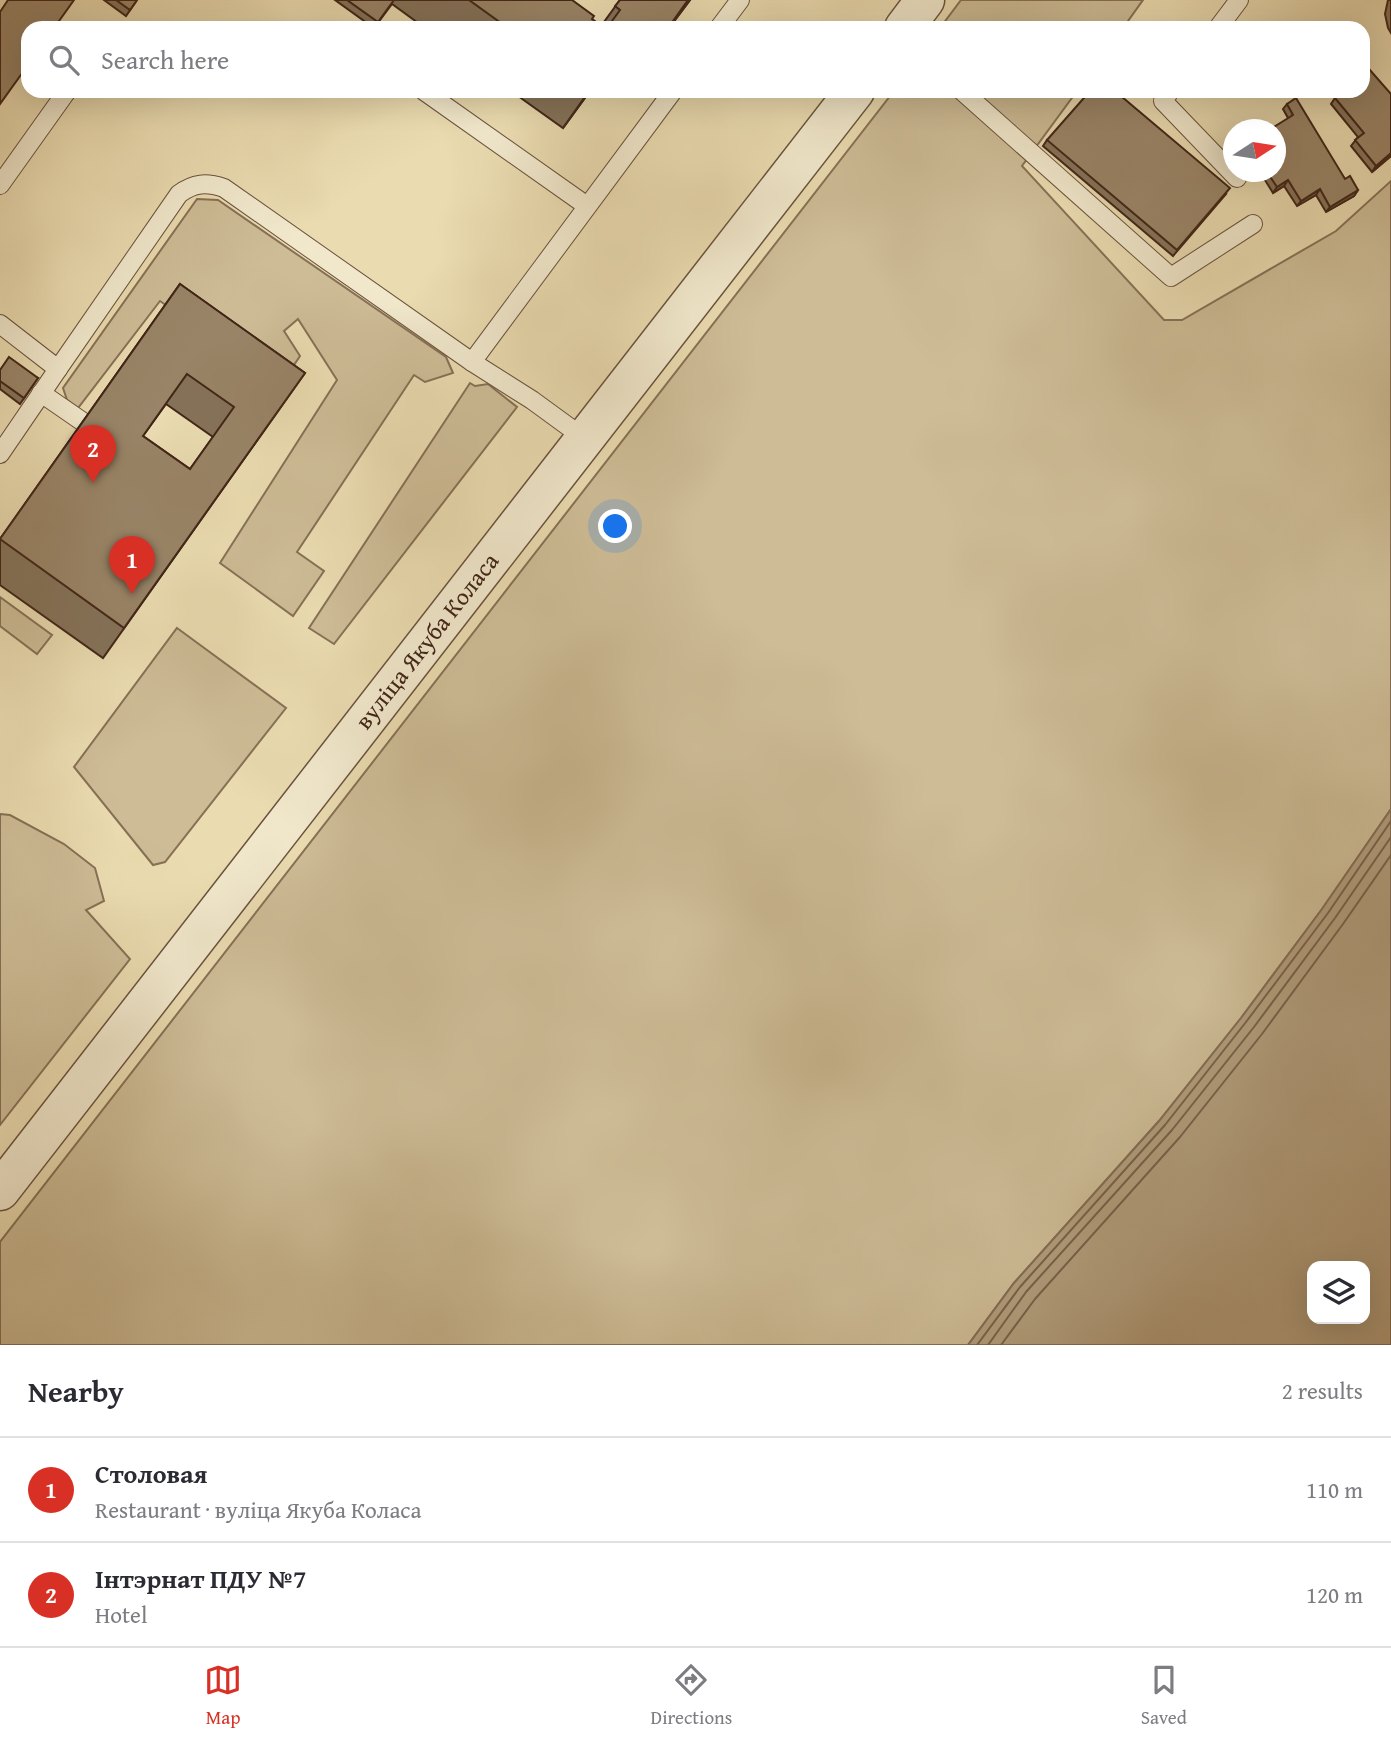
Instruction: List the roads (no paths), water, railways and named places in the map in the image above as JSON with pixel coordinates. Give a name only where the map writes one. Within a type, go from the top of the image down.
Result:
[{"type":"street","points":[[909,21],[925,0]]},
{"type":"street","name":"вуліца Якуба Коласа","points":[[0,1191],[850,98]]},
{"type":"lane","points":[[724,21],[740,0]]},
{"type":"lane","points":[[1223,21],[1238,0]]},
{"type":"lane","points":[[0,185],[62,98]]},
{"type":"lane","points":[[434,98],[587,206]]},
{"type":"lane","points":[[472,362],[668,98]]},
{"type":"lane","points":[[970,98],[1171,277],[1252,224]]},
{"type":"lane","points":[[1165,98],[1163,101],[1223,163]]},
{"type":"lane","points":[[0,454],[179,194],[198,184],[210,183],[224,188],[472,362],[532,400],[584,439]]},
{"type":"lane","points":[[0,324],[58,369]]},
{"type":"lane","points":[[41,393],[83,422]]},
{"type":"water","points":[[1391,809],[1391,1345],[968,1345],[1014,1283],[1159,1121],[1241,1018],[1322,909]]},
{"type":"place","name":"Інтэрнат ПДУ №7","points":[[93,483]]},
{"type":"place","name":"Столовая","points":[[132,594]]}]
